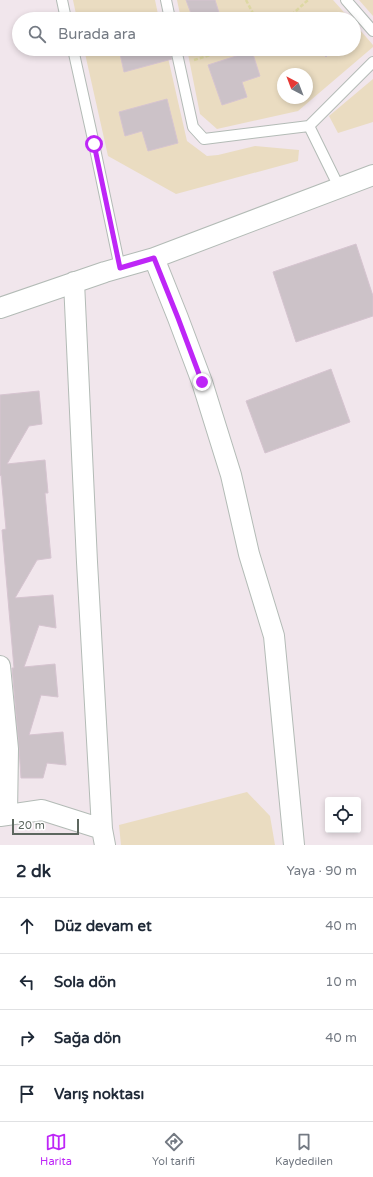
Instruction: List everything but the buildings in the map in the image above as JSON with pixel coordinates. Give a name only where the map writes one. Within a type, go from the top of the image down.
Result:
[{"type":"street","points":[[0,308],[74,282],[154,258],[373,175]]},
{"type":"street","points":[[154,258],[204,389],[231,475],[249,554],[274,636],[294,845]]},
{"type":"street","points":[[0,666],[4,749],[3,816],[42,810],[104,837],[87,570],[74,282]]},
{"type":"lane","points":[[62,0],[65,12]]},
{"type":"lane","points":[[166,0],[169,12]]},
{"type":"lane","points":[[346,0],[356,12]]},
{"type":"lane","points":[[361,17],[373,31]]},
{"type":"lane","points":[[75,56],[120,268]]},
{"type":"lane","points":[[178,56],[193,127],[204,138],[309,126],[373,62]]},
{"type":"lane","points":[[309,126],[339,187]]},
{"type":"path","points":[[246,0],[252,12]]},
{"type":"path","points":[[295,12],[308,0]]},
{"type":"path","points":[[180,64],[207,56]]},
{"type":"shaded area","points":[[73,0],[155,0],[158,12],[76,12]]},
{"type":"shaded area","points":[[177,0],[333,0],[344,12],[180,12]]},
{"type":"shaded area","points":[[359,0],[373,0],[373,16]]},
{"type":"shaded area","points":[[361,31],[373,45],[373,47],[313,98],[313,68],[277,68],[277,104],[306,104],[298,111],[217,129],[200,114],[188,56],[361,56]]},
{"type":"shaded area","points":[[86,56],[168,56],[187,141],[207,156],[218,155],[255,146],[299,150],[298,161],[176,194],[108,156]]},
{"type":"shaded area","points":[[373,79],[373,122],[338,133],[329,116]]},
{"type":"shaded area","points":[[247,792],[270,816],[275,845],[121,845],[119,825]]},
{"type":"route","points":[[94,144],[120,268],[154,258],[202,382]]}]
